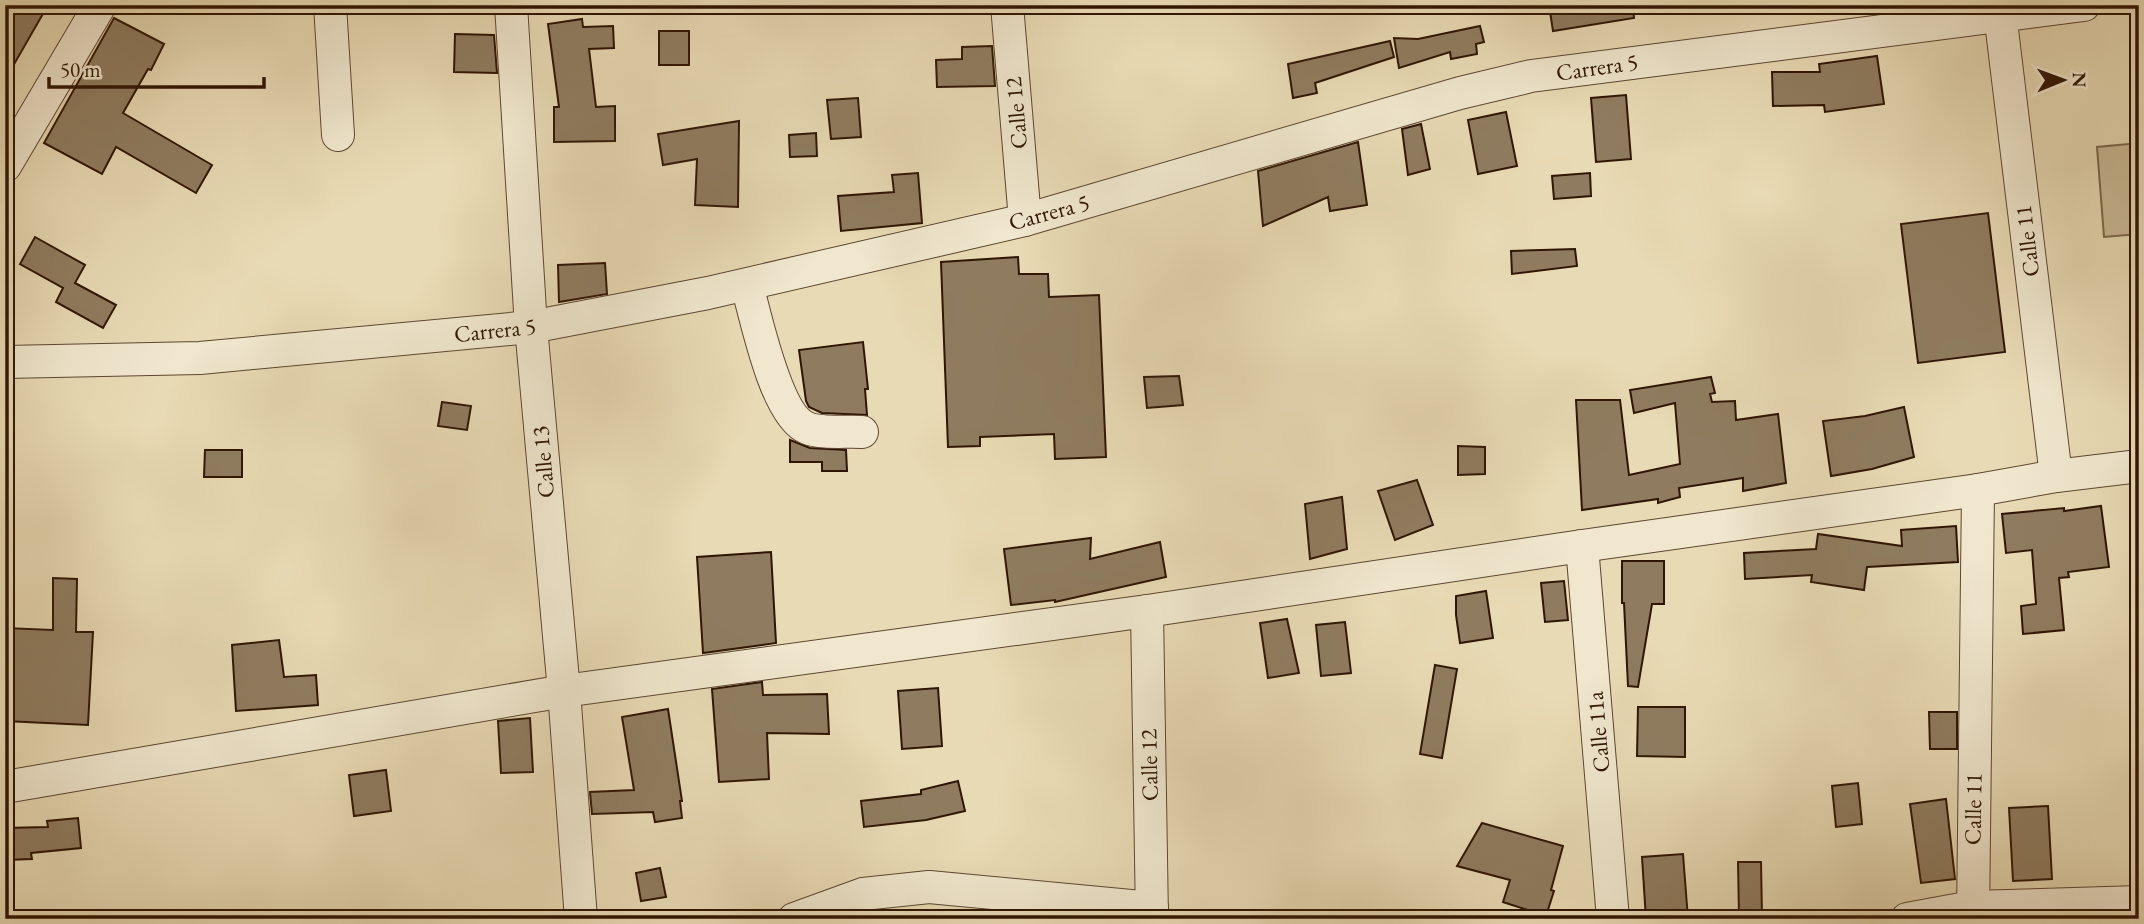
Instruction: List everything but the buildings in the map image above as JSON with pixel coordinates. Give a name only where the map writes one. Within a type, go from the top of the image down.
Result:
[{"type":"street","points":[[5,166],[100,5]]},
{"type":"street","points":[[330,5],[338,135]]},
{"type":"street","name":"Calle 13","points":[[512,5],[530,327],[582,919]]},
{"type":"street","name":"Calle 12","points":[[1007,5],[1025,220]]},
{"type":"street","name":"Carrera 5","points":[[5,362],[200,358],[530,327],[747,285],[1025,220],[1460,93],[1531,76],[1999,11],[2084,5]]},
{"type":"street","name":"Calle 11","points":[[1999,11],[2056,476]]},
{"type":"street","points":[[747,285],[780,398],[795,421],[809,430],[862,432]]},
{"type":"street","points":[[5,787],[564,691],[1147,611],[1978,490],[2056,476],[2139,466]]},
{"type":"street","name":"Calle 11","points":[[1972,913],[1978,490]]},
{"type":"street","name":"Calle 11a","points":[[1582,546],[1613,919]]},
{"type":"street","name":"Calle 12","points":[[1147,611],[1152,913]]},
{"type":"street","points":[[794,919],[863,894],[929,887],[1152,913]]},
{"type":"street","points":[[1907,919],[2139,901]]},
{"type":"shaded area","points":[[2139,143],[2139,234],[2104,237],[2097,147]]}]
